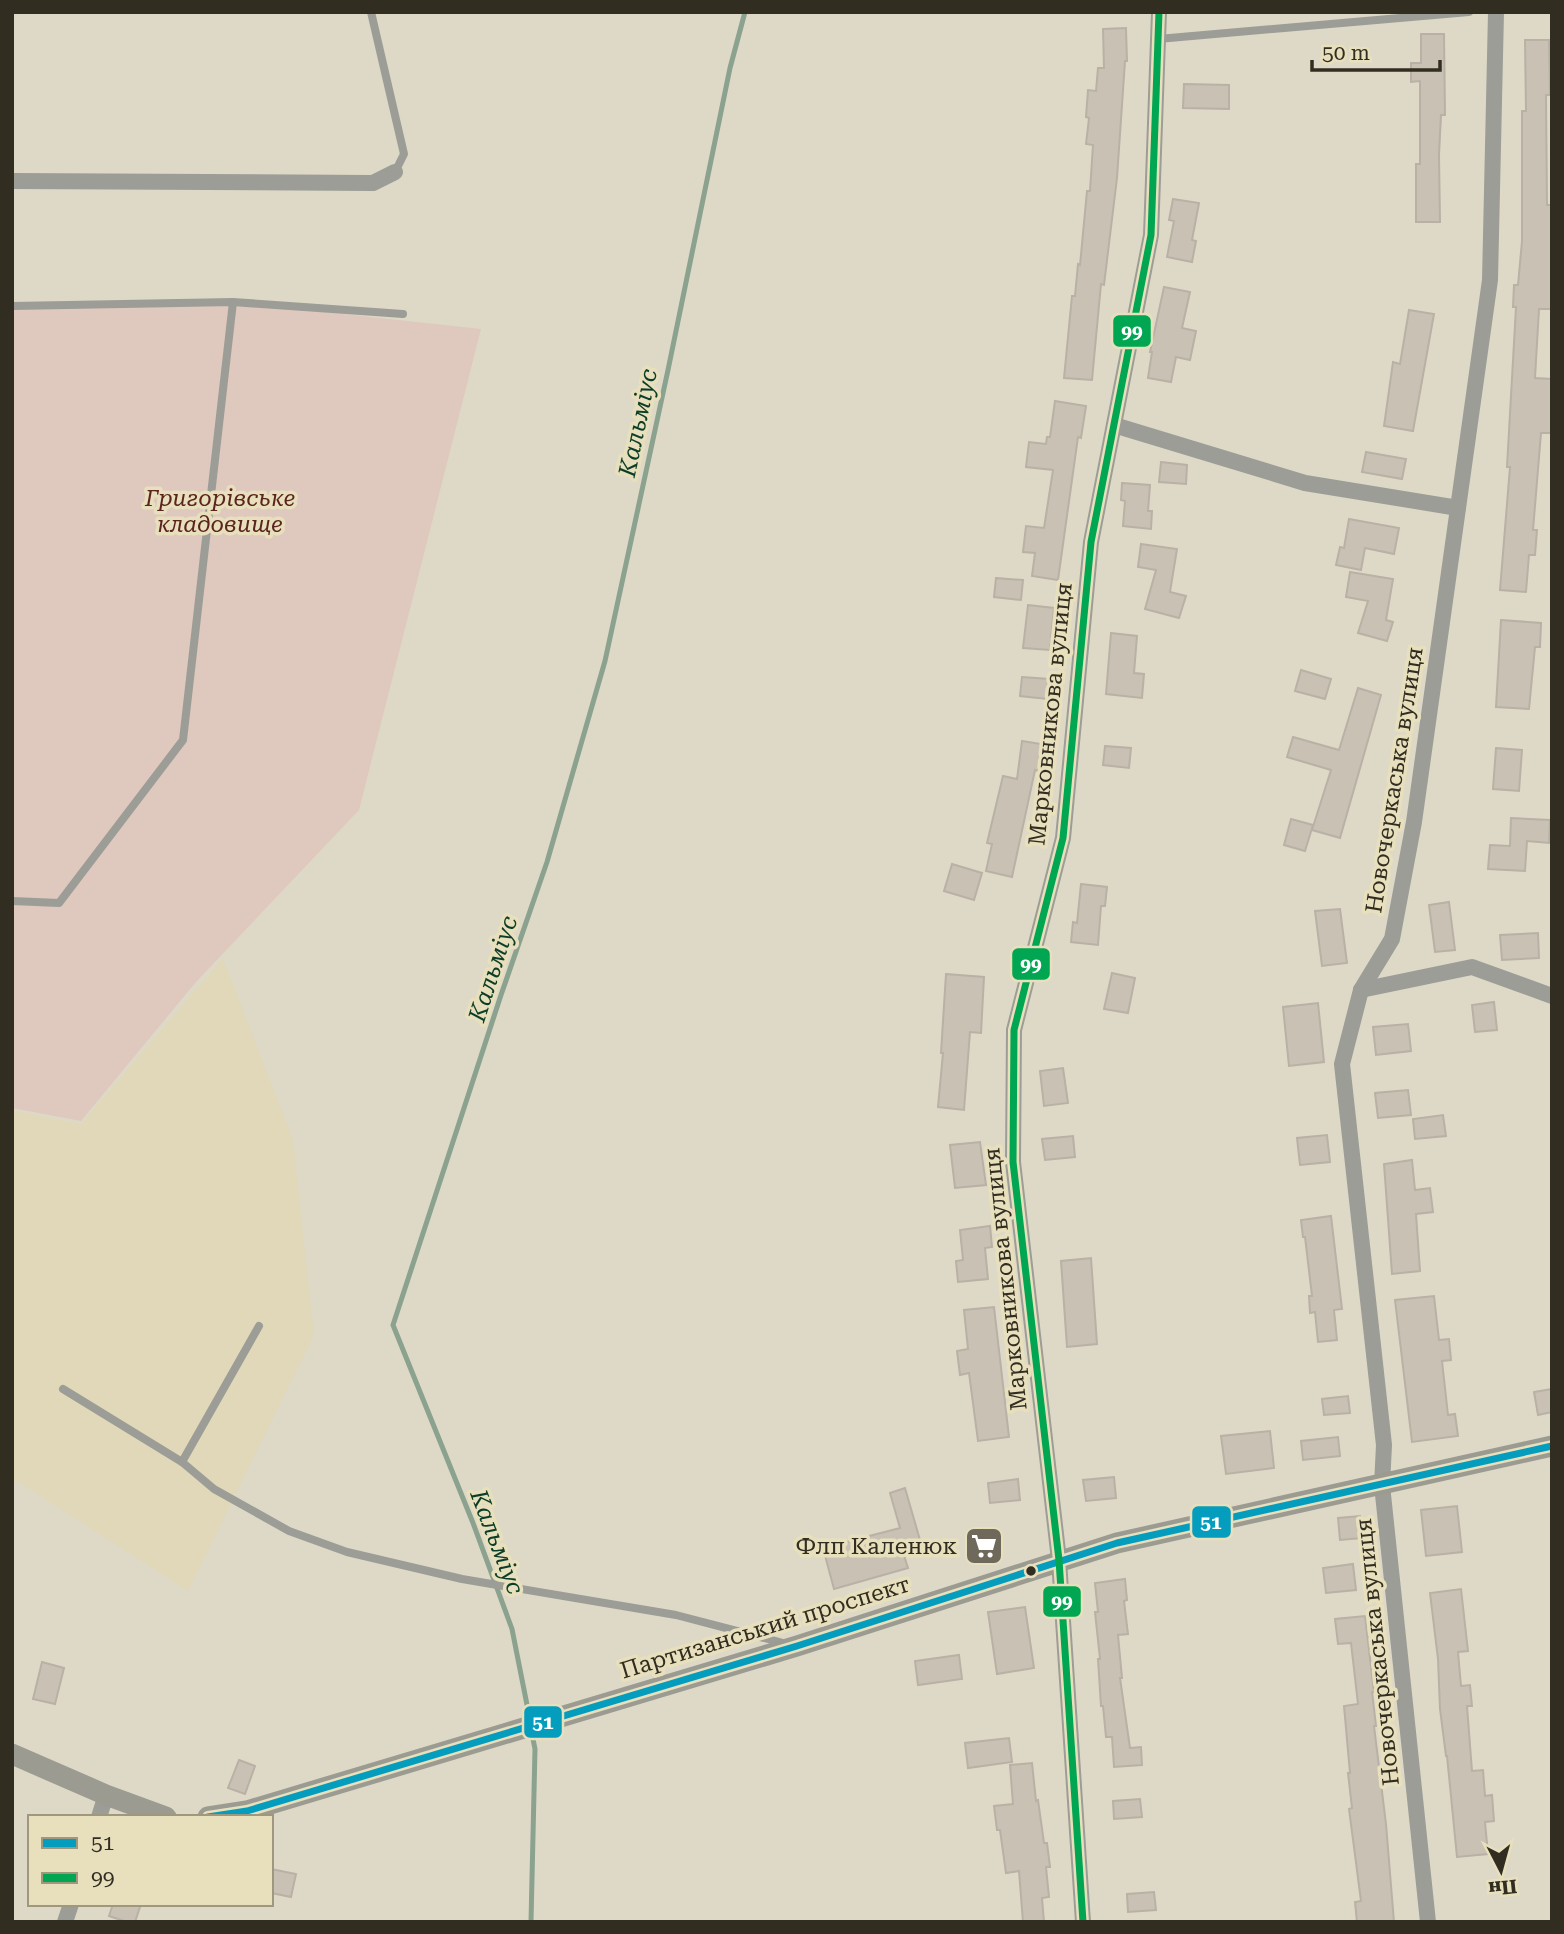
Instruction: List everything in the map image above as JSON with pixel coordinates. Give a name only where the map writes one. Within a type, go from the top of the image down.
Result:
[{"type":"street","name":"Марковникова вулиця","points":[[1083,1922],[1059,1560],[1013,1162],[1014,1030],[1063,838],[1091,542],[1151,235],[1158,12]]},
{"type":"street","name":"Новочеркаська вулиця","points":[[1428,1922],[1382,1485],[1384,1445],[1342,1064],[1361,990],[1392,939],[1414,822],[1490,281],[1496,12]]},
{"type":"street","points":[[12,181],[373,183],[395,173]]},
{"type":"street","points":[[1114,425],[1305,483],[1458,508]]},
{"type":"street","points":[[1361,990],[1472,967],[1552,996]]},
{"type":"street","name":"Партизанський проспект","points":[[221,1815],[247,1811],[797,1646],[1117,1543],[1552,1446]]},
{"type":"street","points":[[12,1754],[106,1795],[161,1815]]},
{"type":"street","points":[[100,1815],[106,1795]]},
{"type":"lane","points":[[371,12],[404,154],[395,173]]},
{"type":"lane","points":[[1158,39],[1469,12]]},
{"type":"lane","points":[[12,901],[59,903],[183,740],[233,302]]},
{"type":"lane","points":[[12,306],[233,302],[403,314]]},
{"type":"lane","points":[[182,1462],[259,1326]]},
{"type":"lane","points":[[63,1389],[182,1462],[214,1489],[289,1531],[346,1552],[462,1579],[676,1615],[797,1646]]},
{"type":"shaded area","points":[[223,958],[293,1140],[314,1335],[188,1591],[12,1478],[12,1111],[81,1124]]},
{"type":"green space","name":"Григорівське кладовище","points":[[233,302],[481,329],[359,810],[196,982],[81,1121],[12,1108],[12,306]]},
{"type":"building","points":[[1126,28],[1127,61],[1117,178],[1104,285],[1101,284],[1092,380],[1064,378],[1072,296],[1075,296],[1078,264],[1080,265],[1087,191],[1090,191],[1093,145],[1086,144],[1088,90],[1096,91],[1098,68],[1104,68],[1103,29]]},
{"type":"building","points":[[1421,34],[1444,34],[1445,115],[1441,115],[1439,155],[1440,222],[1416,222],[1416,164],[1420,164],[1420,81],[1411,82],[1411,63],[1421,63]]},
{"type":"building","points":[[1525,40],[1549,40],[1550,95],[1546,95],[1547,205],[1552,205],[1552,309],[1539,309],[1535,378],[1552,379],[1552,433],[1541,433],[1533,530],[1537,530],[1535,555],[1529,555],[1526,592],[1500,590],[1510,467],[1507,467],[1516,307],[1513,307],[1514,285],[1518,285],[1522,241]]},
{"type":"building","points":[[1184,84],[1229,85],[1229,109],[1183,108]]},
{"type":"building","points":[[1173,199],[1199,203],[1192,240],[1196,241],[1192,262],[1167,257],[1174,221],[1169,220]]},
{"type":"building","points":[[1164,287],[1190,292],[1182,328],[1196,331],[1190,360],[1176,357],[1171,382],[1148,378],[1150,352]]},
{"type":"building","points":[[1409,310],[1434,314],[1413,431],[1384,426],[1393,362],[1400,364]]},
{"type":"building","points":[[1055,401],[1086,406],[1081,438],[1078,437],[1058,580],[1032,576],[1035,553],[1023,552],[1026,526],[1044,528],[1053,470],[1026,467],[1029,442],[1046,444],[1047,437],[1050,437]]},
{"type":"building","points":[[1366,452],[1406,459],[1402,479],[1362,472]]},
{"type":"building","points":[[1161,462],[1187,465],[1186,484],[1159,482]]},
{"type":"building","points":[[1122,483],[1150,485],[1148,511],[1152,511],[1151,529],[1123,526],[1125,501],[1121,500]]},
{"type":"building","points":[[1349,519],[1399,528],[1394,554],[1365,548],[1361,570],[1336,565],[1340,547],[1344,548]]},
{"type":"building","points":[[1141,544],[1177,549],[1170,592],[1186,596],[1179,618],[1145,609],[1156,570],[1138,567]]},
{"type":"building","points":[[1350,572],[1393,579],[1386,620],[1393,622],[1387,641],[1358,633],[1368,601],[1346,597]]},
{"type":"building","points":[[996,578],[1023,580],[1021,600],[994,597]]},
{"type":"building","points":[[1028,605],[1054,608],[1050,650],[1023,648]]},
{"type":"building","points":[[1501,620],[1541,623],[1540,647],[1535,647],[1529,709],[1496,707]]},
{"type":"building","points":[[1111,633],[1137,636],[1134,673],[1144,674],[1142,698],[1106,694]]},
{"type":"building","points":[[1301,670],[1331,679],[1325,699],[1295,691]]},
{"type":"building","points":[[1022,677],[1049,679],[1047,699],[1020,696]]},
{"type":"building","points":[[1358,688],[1381,695],[1340,838],[1312,830],[1331,770],[1287,757],[1293,737],[1339,750]]},
{"type":"building","points":[[1022,741],[1041,744],[1038,771],[1035,770],[1012,877],[986,871],[992,844],[987,843],[1003,776],[1017,779]]},
{"type":"building","points":[[1105,746],[1131,748],[1129,768],[1103,765]]},
{"type":"building","points":[[1496,748],[1522,750],[1519,791],[1493,789]]},
{"type":"building","points":[[1511,818],[1550,820],[1549,843],[1527,841],[1525,871],[1488,869],[1490,845],[1510,846]]},
{"type":"building","points":[[1291,819],[1313,825],[1305,851],[1284,845]]},
{"type":"building","points":[[952,864],[982,873],[974,900],[944,891]]},
{"type":"building","points":[[1081,884],[1107,887],[1105,906],[1101,906],[1098,945],[1071,942],[1073,922],[1077,923]]},
{"type":"building","points":[[1449,902],[1455,950],[1435,952],[1429,905]]},
{"type":"building","points":[[1340,909],[1347,963],[1322,966],[1315,911]]},
{"type":"building","points":[[1538,933],[1539,958],[1502,960],[1500,935]]},
{"type":"building","points":[[1112,973],[1135,978],[1128,1013],[1104,1009]]},
{"type":"building","points":[[946,974],[984,977],[981,1033],[970,1032],[964,1110],[938,1107]]},
{"type":"building","points":[[1494,1002],[1497,1030],[1475,1032],[1472,1005]]},
{"type":"building","points":[[1318,1003],[1324,1062],[1289,1066],[1283,1007]]},
{"type":"building","points":[[1408,1024],[1411,1051],[1376,1055],[1373,1027]]},
{"type":"building","points":[[1063,1068],[1068,1103],[1044,1106],[1040,1071]]},
{"type":"building","points":[[1408,1090],[1411,1115],[1378,1118],[1375,1093]]},
{"type":"building","points":[[1443,1115],[1446,1136],[1415,1139],[1413,1119]]},
{"type":"building","points":[[1327,1135],[1330,1162],[1300,1165],[1297,1138]]},
{"type":"building","points":[[1073,1136],[1075,1157],[1045,1160],[1042,1139]]},
{"type":"building","points":[[980,1142],[986,1185],[955,1188],[950,1145]]},
{"type":"building","points":[[1412,1160],[1415,1190],[1430,1188],[1433,1212],[1416,1214],[1420,1271],[1392,1274],[1384,1164]]},
{"type":"building","points":[[1331,1216],[1342,1309],[1334,1310],[1337,1340],[1318,1342],[1315,1312],[1310,1313],[1309,1296],[1312,1296],[1301,1220]]},
{"type":"building","points":[[990,1226],[992,1247],[985,1248],[988,1279],[958,1282],[956,1261],[963,1260],[960,1230]]},
{"type":"building","points":[[1091,1258],[1097,1344],[1067,1347],[1061,1261]]},
{"type":"building","points":[[1434,1296],[1439,1340],[1449,1339],[1451,1360],[1442,1361],[1448,1415],[1455,1414],[1458,1436],[1412,1442],[1395,1300]]},
{"type":"building","points":[[994,1307],[1009,1437],[978,1441],[969,1373],[960,1375],[957,1351],[968,1349],[964,1310]]},
{"type":"building","points":[[1552,1389],[1552,1412],[1538,1415],[1534,1392]]},
{"type":"building","points":[[1348,1396],[1350,1413],[1324,1415],[1322,1399]]},
{"type":"building","points":[[1270,1431],[1274,1468],[1226,1474],[1221,1436]]},
{"type":"building","points":[[1338,1437],[1340,1456],[1303,1460],[1301,1441]]},
{"type":"building","points":[[1114,1477],[1116,1498],[1086,1501],[1083,1480]]},
{"type":"building","points":[[1018,1479],[1020,1500],[990,1503],[988,1483]]},
{"type":"building","points":[[905,1488],[920,1540],[901,1546],[908,1568],[834,1589],[823,1548],[900,1528],[890,1493]]},
{"type":"building","points":[[1457,1506],[1462,1552],[1426,1556],[1421,1510]]},
{"type":"building","points":[[1360,1516],[1362,1538],[1340,1540],[1338,1518]]},
{"type":"building","points":[[1353,1564],[1356,1590],[1326,1593],[1323,1568]]},
{"type":"building","points":[[1125,1579],[1127,1600],[1124,1601],[1128,1634],[1118,1635],[1120,1678],[1130,1748],[1141,1747],[1142,1765],[1114,1767],[1112,1737],[1106,1737],[1101,1706],[1095,1583]]},
{"type":"building","points":[[1461,1589],[1468,1651],[1458,1652],[1461,1686],[1470,1685],[1472,1706],[1467,1706],[1472,1771],[1483,1770],[1485,1796],[1492,1795],[1494,1821],[1485,1822],[1488,1854],[1457,1857],[1430,1593]]},
{"type":"building","points":[[1025,1607],[1034,1668],[997,1674],[988,1612]]},
{"type":"building","points":[[1365,1616],[1394,1922],[1357,1922],[1355,1902],[1361,1901],[1349,1809],[1352,1808],[1344,1706],[1358,1704],[1351,1643],[1338,1644],[1335,1619]]},
{"type":"building","points":[[959,1655],[962,1679],[918,1685],[915,1661]]},
{"type":"building","points":[[42,1662],[64,1668],[55,1704],[33,1699]]},
{"type":"building","points":[[1009,1738],[1012,1762],[968,1768],[965,1743]]},
{"type":"building","points":[[239,1760],[255,1766],[245,1794],[228,1788]]},
{"type":"building","points":[[1032,1763],[1036,1801],[1038,1800],[1050,1867],[1046,1867],[1049,1897],[1042,1898],[1044,1922],[1023,1922],[1019,1871],[1006,1873],[994,1806],[1013,1804],[1010,1765]]},
{"type":"building","points":[[1140,1799],[1142,1817],[1114,1819],[1113,1801]]},
{"type":"building","points":[[273,1869],[296,1874],[291,1897],[273,1893]]},
{"type":"building","points":[[1154,1892],[1156,1910],[1128,1912],[1127,1894]]},
{"type":"building","points":[[112,1906],[140,1906],[135,1922],[109,1916]]},
{"type":"waterway","name":"Кальміус","points":[[530,1720],[512,1629],[473,1523],[393,1325],[547,862],[605,661],[730,68],[745,12]]},
{"type":"waterway","name":"Кальміус","points":[[531,1729],[535,1749],[531,1922]]},
{"type":"transit line","name":"99","points":[[1083,1922],[1059,1560],[1013,1162],[1014,1030],[1063,838],[1091,542],[1151,235],[1159,12]]},
{"type":"transit line","name":"51","points":[[221,1815],[247,1811],[797,1646],[1117,1543],[1552,1446]]},
{"type":"place","name":"Флп Каленюк","points":[[984,1546]]}]
